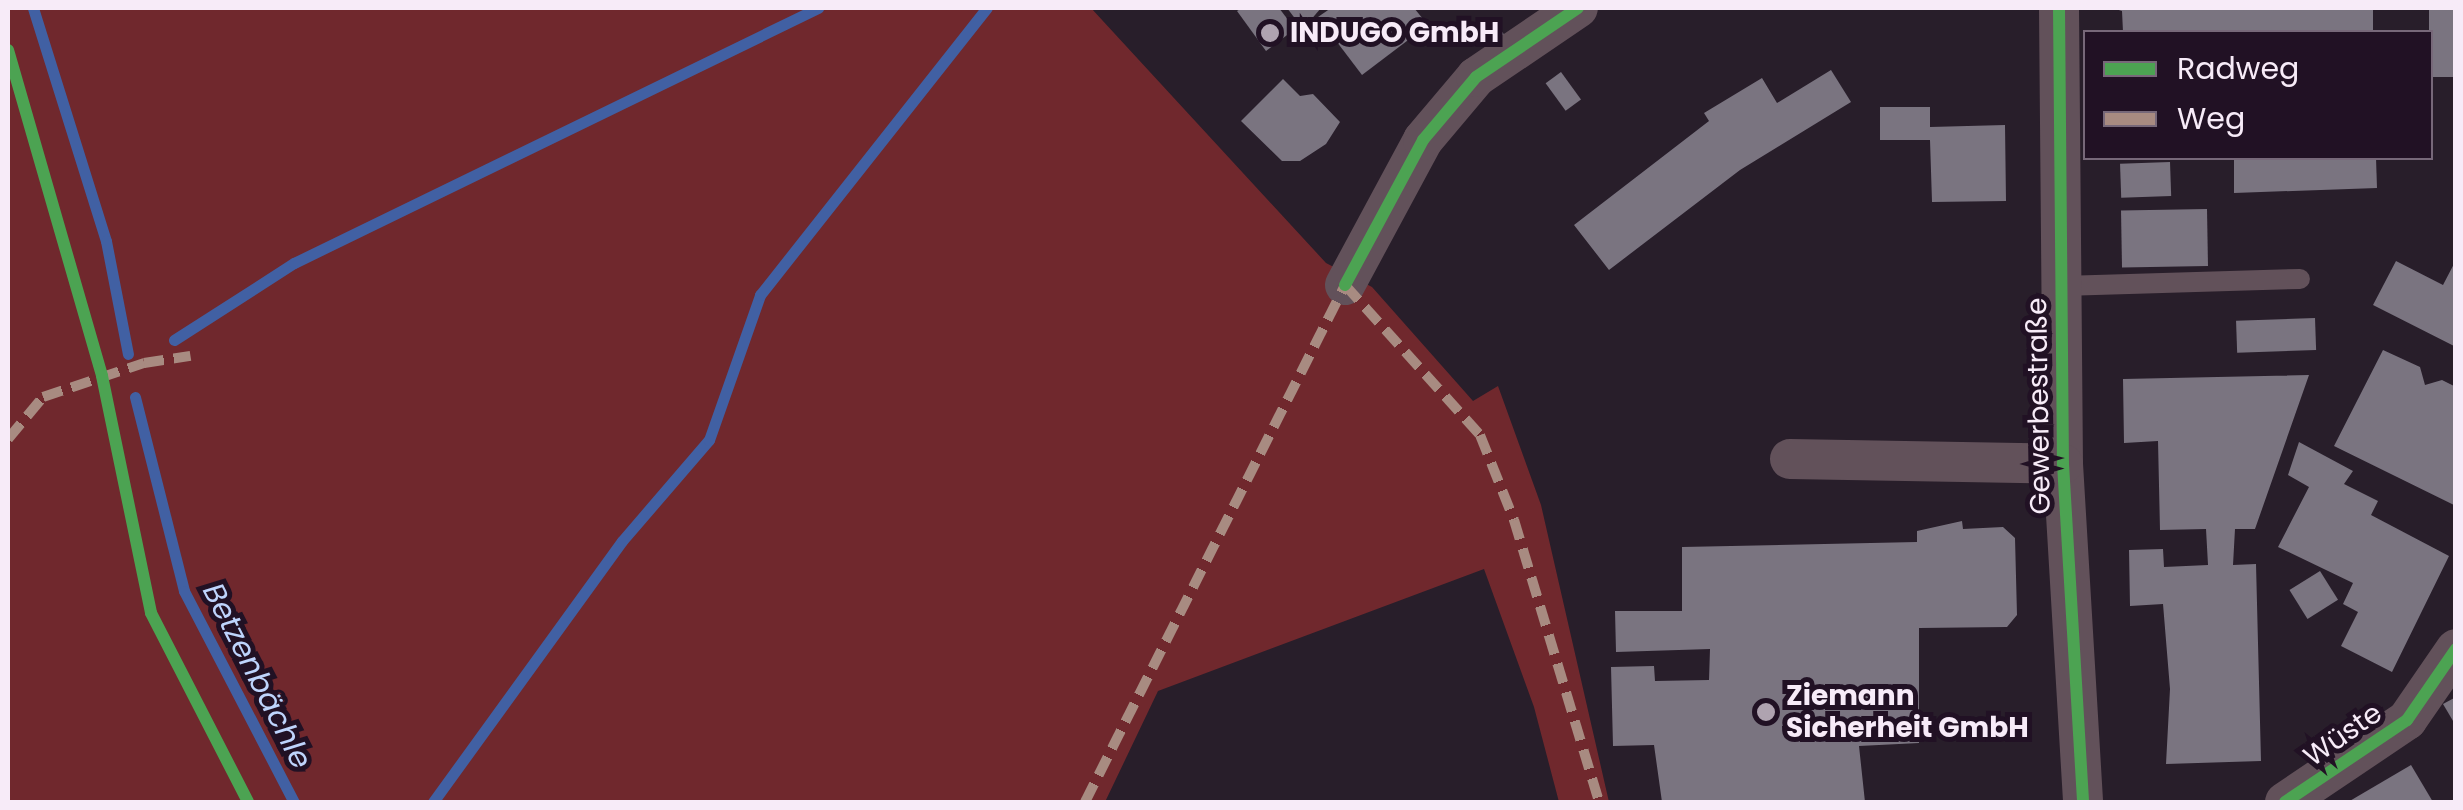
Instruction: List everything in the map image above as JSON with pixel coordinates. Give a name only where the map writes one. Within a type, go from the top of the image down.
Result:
[{"type":"street","points":[[1345,285],[1423,140],[1476,77],[1578,8]]},
{"type":"street","name":"Gewerbestraße","points":[[2059,8],[2063,464],[2083,802]]},
{"type":"street","name":"Gewerbestraße","points":[[1790,460],[2063,464]]},
{"type":"street","name":"Wüste","points":[[2285,802],[2407,720],[2456,648]]},
{"type":"lane","points":[[2062,286],[2300,280]]},
{"type":"shaded area","points":[[8,8],[1091,8],[1326,263],[1372,287],[1473,401],[1498,386],[1541,505],[1609,802],[1559,802],[1534,707],[1484,569],[1158,691],[1105,802],[8,802]]},
{"type":"building","points":[[1279,8],[1295,29],[1266,51],[1237,11]]},
{"type":"building","points":[[1287,8],[1321,8],[1303,29]]},
{"type":"building","points":[[1331,8],[1414,8],[1428,25],[1362,75],[1318,17]]},
{"type":"building","points":[[2112,8],[2373,8],[2373,30],[2123,30],[2122,11]]},
{"type":"building","points":[[2429,8],[2456,8],[2456,77],[2433,77],[2433,30],[2429,30]]},
{"type":"building","points":[[1495,22],[1505,36],[1492,45],[1482,31]]},
{"type":"building","points":[[1831,70],[1851,102],[1740,170],[1609,270],[1574,225],[1709,121],[1704,113],[1762,78],[1777,103]]},
{"type":"building","points":[[1561,72],[1581,100],[1566,111],[1546,83]]},
{"type":"building","points":[[1283,79],[1300,96],[1313,94],[1340,122],[1326,144],[1300,161],[1282,161],[1241,121]]},
{"type":"building","points":[[1880,107],[1930,107],[1930,127],[2005,125],[2006,201],[1932,202],[1930,140],[1880,140]]},
{"type":"building","points":[[2234,160],[2376,160],[2377,188],[2234,193]]},
{"type":"building","points":[[2170,162],[2171,196],[2121,198],[2120,164]]},
{"type":"building","points":[[2207,209],[2208,266],[2122,267],[2121,211]]},
{"type":"building","points":[[2456,260],[2456,347],[2373,305],[2396,261],[2443,285]]},
{"type":"building","points":[[2315,318],[2316,350],[2237,353],[2236,321]]},
{"type":"building","points":[[2383,350],[2420,367],[2425,385],[2442,380],[2456,387],[2456,506],[2334,446]]},
{"type":"building","points":[[2309,375],[2255,529],[2235,529],[2233,565],[2256,564],[2261,761],[2166,764],[2170,689],[2163,604],[2130,606],[2129,550],[2163,549],[2164,567],[2208,565],[2206,529],[2160,530],[2158,441],[2124,443],[2123,379]]},
{"type":"building","points":[[2299,442],[2353,471],[2344,484],[2378,501],[2371,515],[2449,556],[2392,672],[2341,646],[2358,612],[2343,604],[2353,583],[2278,547],[2309,487],[2288,475]]},
{"type":"building","points":[[1962,521],[1963,529],[2003,527],[2015,538],[2017,615],[2007,627],[1919,628],[1919,743],[1859,746],[1865,802],[1662,802],[1654,745],[1613,746],[1611,667],[1654,666],[1655,681],[1709,680],[1710,649],[1616,652],[1615,611],[1682,611],[1682,547],[1917,542],[1917,531]]},
{"type":"building","points":[[2320,571],[2338,600],[2307,619],[2289,590]]},
{"type":"building","points":[[2456,697],[2456,726],[2443,704]]},
{"type":"building","points":[[2411,765],[2433,802],[2348,802]]},
{"type":"waterway","name":"Betzenbächle","points":[[33,8],[106,241],[128,354]]},
{"type":"waterway","points":[[174,340],[294,263],[818,8]]},
{"type":"waterway","points":[[433,802],[622,541],[709,440],[760,295],[987,8]]},
{"type":"waterway","name":"Betzenbächle","points":[[135,397],[184,591],[294,802]]},
{"type":"marked path","points":[[1085,802],[1345,285],[1480,435],[1514,520],[1599,802]]},
{"type":"marked path","points":[[8,439],[43,397],[144,363],[190,356]]},
{"type":"cycle path","points":[[1345,285],[1423,140],[1476,77],[1578,8]]},
{"type":"cycle path","points":[[2059,8],[2063,464],[2083,802]]},
{"type":"cycle path","points":[[8,50],[102,376],[151,613],[248,802]]},
{"type":"cycle path","points":[[2285,802],[2407,720],[2456,649]]},
{"type":"place","name":"INDUGO GmbH","points":[[1270,33]]},
{"type":"place","name":"Ziemann Sicherheit GmbH","points":[[1766,712]]}]
